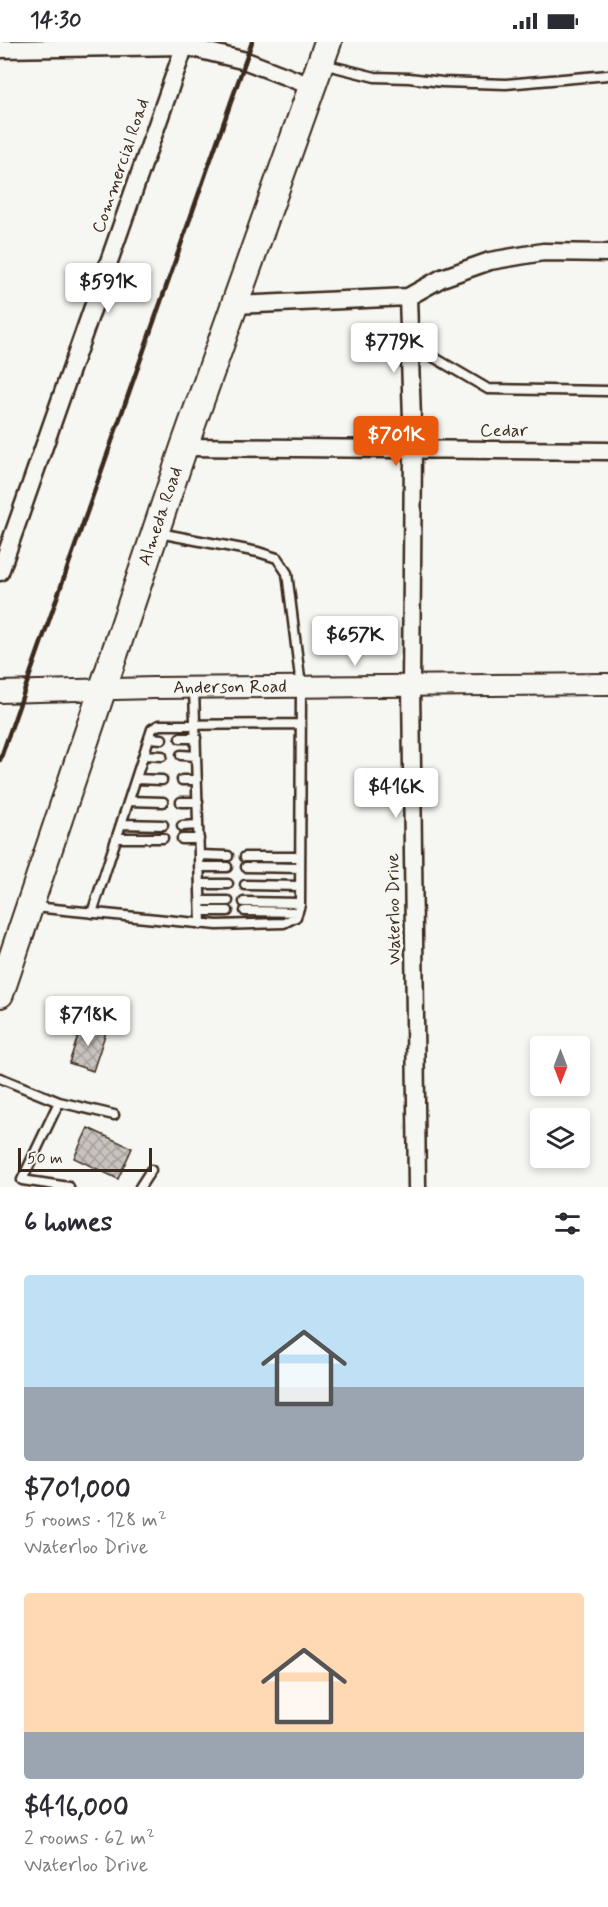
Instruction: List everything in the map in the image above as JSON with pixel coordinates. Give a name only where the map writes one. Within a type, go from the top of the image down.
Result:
[{"type":"main road","name":"Almeda Road","points":[[0,994],[184,447],[320,64]]},
{"type":"street","points":[[0,49],[185,44],[246,61],[320,64]]},
{"type":"street","name":"Commercial Road","points":[[0,572],[4,546],[185,44]]},
{"type":"street","points":[[234,305],[408,297],[442,278],[490,261],[543,252],[608,253]]},
{"type":"street","name":"Waterloo Drive","points":[[408,297],[413,450],[411,685],[417,1187]]},
{"type":"street","name":"Cedar","points":[[184,447],[608,451]]},
{"type":"street","name":"Anderson Road","points":[[0,692],[195,687],[608,684]]},
{"type":"lane","points":[[320,64],[375,77],[453,83],[506,84],[608,75]]},
{"type":"lane","points":[[411,344],[488,389],[608,391]]},
{"type":"lane","points":[[29,907],[217,925],[284,923],[296,917],[300,886],[301,686],[287,573],[278,558],[156,532]]},
{"type":"lane","points":[[195,687],[201,924]]},
{"type":"lane","points":[[92,913],[152,729],[159,725],[301,724]]},
{"type":"lane","points":[[149,738],[162,739]]},
{"type":"lane","points":[[180,738],[196,738]]},
{"type":"lane","points":[[144,755],[162,756]]},
{"type":"lane","points":[[181,755],[196,756]]},
{"type":"lane","points":[[136,779],[162,780]]},
{"type":"lane","points":[[182,780],[197,780]]},
{"type":"lane","points":[[129,801],[163,802]]},
{"type":"lane","points":[[181,802],[198,802]]},
{"type":"lane","points":[[121,824],[163,825]]},
{"type":"lane","points":[[182,826],[198,825]]},
{"type":"lane","points":[[117,838],[163,838]]},
{"type":"lane","points":[[182,839],[199,839]]},
{"type":"lane","points":[[199,855],[228,856]]},
{"type":"lane","points":[[245,856],[300,857]]},
{"type":"lane","points":[[199,867],[227,867]]},
{"type":"lane","points":[[246,867],[300,868]]},
{"type":"lane","points":[[200,884],[228,884]]},
{"type":"lane","points":[[245,885],[300,886]]},
{"type":"lane","points":[[200,901],[228,906],[201,911]]},
{"type":"lane","points":[[245,906],[299,907]]},
{"type":"lane","points":[[0,1078],[58,1102],[114,1115]]},
{"type":"lane","points":[[58,1102],[22,1180],[69,1187]]},
{"type":"lane","points":[[140,1187],[151,1170]]},
{"type":"building","points":[[82,1024],[106,1032],[93,1071],[69,1063]]},
{"type":"building","points":[[88,1128],[132,1148],[118,1179],[74,1158]]},
{"type":"railway","points":[[0,760],[252,42]]}]
